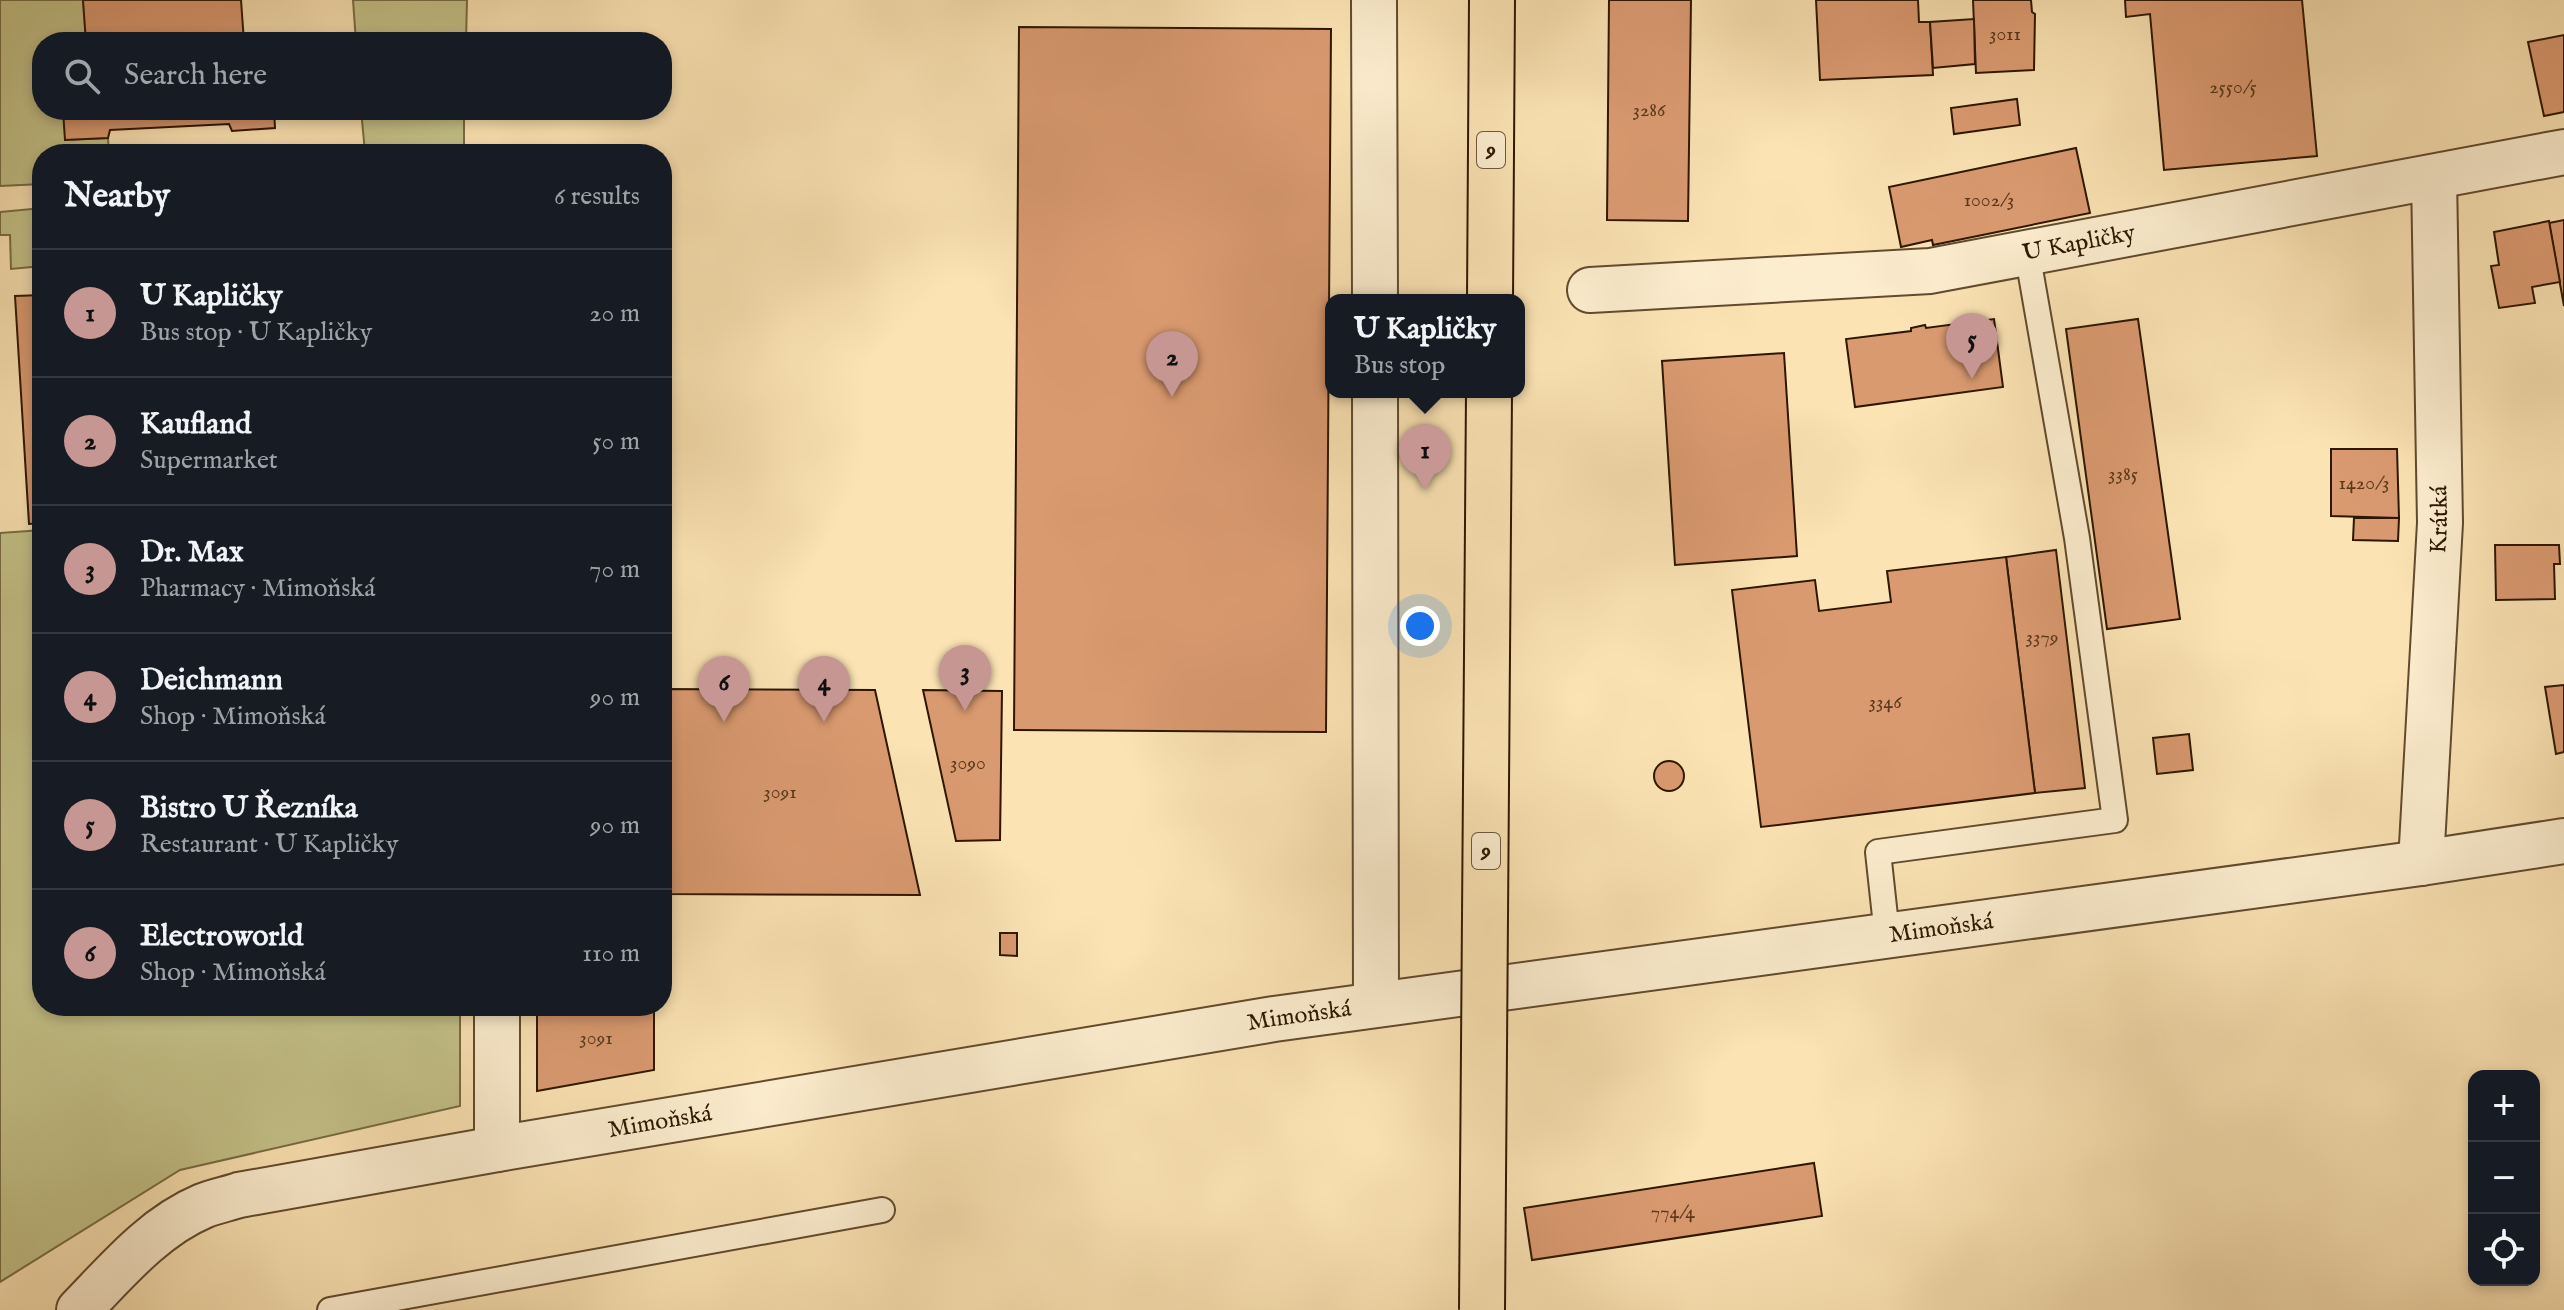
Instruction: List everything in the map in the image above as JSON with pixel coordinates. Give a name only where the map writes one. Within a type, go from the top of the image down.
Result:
[{"type":"main road","name":"9","points":[[1490,294],[1492,0]]},
{"type":"main road","name":"9","points":[[1482,1310],[1489,398]]},
{"type":"street","points":[[1374,0],[1375,294]]},
{"type":"street","name":"U Kapličky","points":[[1590,290],[1930,271],[2564,152]]},
{"type":"street","name":"Krátká","points":[[2421,863],[2440,523],[2434,177]]},
{"type":"street","points":[[1375,398],[1376,1004]]},
{"type":"street","name":"Mimoňská","points":[[80,1309],[142,1247],[170,1225],[203,1206],[239,1195],[497,1149],[1376,1004],[2564,841]]},
{"type":"street","points":[[497,1016],[497,1149]]},
{"type":"lane","points":[[1887,935],[1878,852],[2115,820],[2077,538],[2027,252]]},
{"type":"lane","points":[[330,1310],[882,1210]]},
{"type":"shaded area","points":[[0,0],[83,0],[85,32],[32,32],[32,120],[64,120],[66,140],[108,138],[108,144],[32,144],[32,184],[0,186]]},
{"type":"shaded area","points":[[353,0],[467,0],[466,32],[355,32]]},
{"type":"shaded area","points":[[362,120],[464,120],[464,144],[364,144]]},
{"type":"shaded area","points":[[32,209],[32,267],[11,269],[10,235],[0,235],[0,212]]},
{"type":"shaded area","points":[[32,531],[32,1016],[460,1016],[460,1106],[180,1170],[0,1282],[0,533]]},
{"type":"building","points":[[83,0],[241,0],[243,32],[85,32]]},
{"type":"building","points":[[1609,0],[1691,0],[1688,221],[1607,220]]},
{"type":"building","points":[[1816,0],[1918,0],[1919,22],[1930,22],[1933,75],[1820,80]]},
{"type":"building","points":[[1973,0],[2031,0],[2035,14],[2034,70],[1976,73]]},
{"type":"building","points":[[2125,0],[2302,0],[2317,156],[2164,170],[2150,14],[2126,17]]},
{"type":"building","points":[[1974,19],[1975,64],[1933,68],[1930,22]]},
{"type":"building","points":[[1019,27],[1331,29],[1329,294],[1325,294],[1325,398],[1328,398],[1326,732],[1014,730]]},
{"type":"building","points":[[2564,35],[2564,112],[2544,116],[2528,42]]},
{"type":"building","points":[[2017,99],[2020,125],[1954,134],[1951,108]]},
{"type":"building","points":[[64,120],[275,120],[275,128],[232,131],[229,124],[110,130],[108,138],[65,140]]},
{"type":"building","points":[[2076,148],[2090,213],[1933,245],[1932,240],[1901,247],[1889,187]]},
{"type":"building","points":[[2564,220],[2564,306],[2549,223]]},
{"type":"building","points":[[2549,221],[2560,282],[2532,287],[2535,303],[2499,308],[2491,266],[2499,265],[2494,232]]},
{"type":"building","points":[[32,295],[32,524],[29,524],[15,296]]},
{"type":"building","points":[[1994,319],[2003,387],[1855,407],[1846,339],[1911,331],[1911,328],[1925,325],[1926,328]]},
{"type":"building","points":[[2138,319],[2180,619],[2107,629],[2066,329]]},
{"type":"building","points":[[1784,353],[1797,556],[1675,565],[1662,361]]},
{"type":"building","points":[[2331,449],[2397,449],[2399,518],[2331,516]]},
{"type":"building","points":[[2354,518],[2399,518],[2398,541],[2353,540]]},
{"type":"building","points":[[2495,545],[2559,545],[2560,564],[2554,564],[2555,599],[2496,600]]},
{"type":"building","points":[[2056,550],[2085,788],[2035,793],[2006,557]]},
{"type":"building","points":[[2006,557],[2035,793],[1761,827],[1732,590],[1815,580],[1819,611],[1891,602],[1887,571]]},
{"type":"building","points":[[2564,685],[2564,752],[2556,754],[2545,687]]},
{"type":"building","points":[[672,689],[875,690],[920,895],[672,894]]},
{"type":"building","points":[[923,690],[1002,691],[1000,840],[956,841]]},
{"type":"building","points":[[2189,734],[2193,770],[2157,774],[2153,738]]},
{"type":"building","points":[[1669,761],[1680,765],[1684,776],[1680,787],[1669,791],[1658,787],[1654,776],[1658,765]]},
{"type":"building","points":[[1000,933],[1017,933],[1017,956],[1000,955]]},
{"type":"building","points":[[537,1016],[654,1016],[654,1070],[537,1091]]},
{"type":"building","points":[[1814,1163],[1822,1216],[1532,1260],[1524,1208]]},
{"type":"place","name":"Bistro U Řezníka","points":[[1972,379]]},
{"type":"place","name":"Kaufland","points":[[1172,397]]},
{"type":"place","name":"U Kapličky","points":[[1425,490]]},
{"type":"place","name":"Dr. Max","points":[[965,711]]},
{"type":"place","name":"Electroworld","points":[[724,722]]},
{"type":"place","name":"Deichmann","points":[[824,722]]}]
